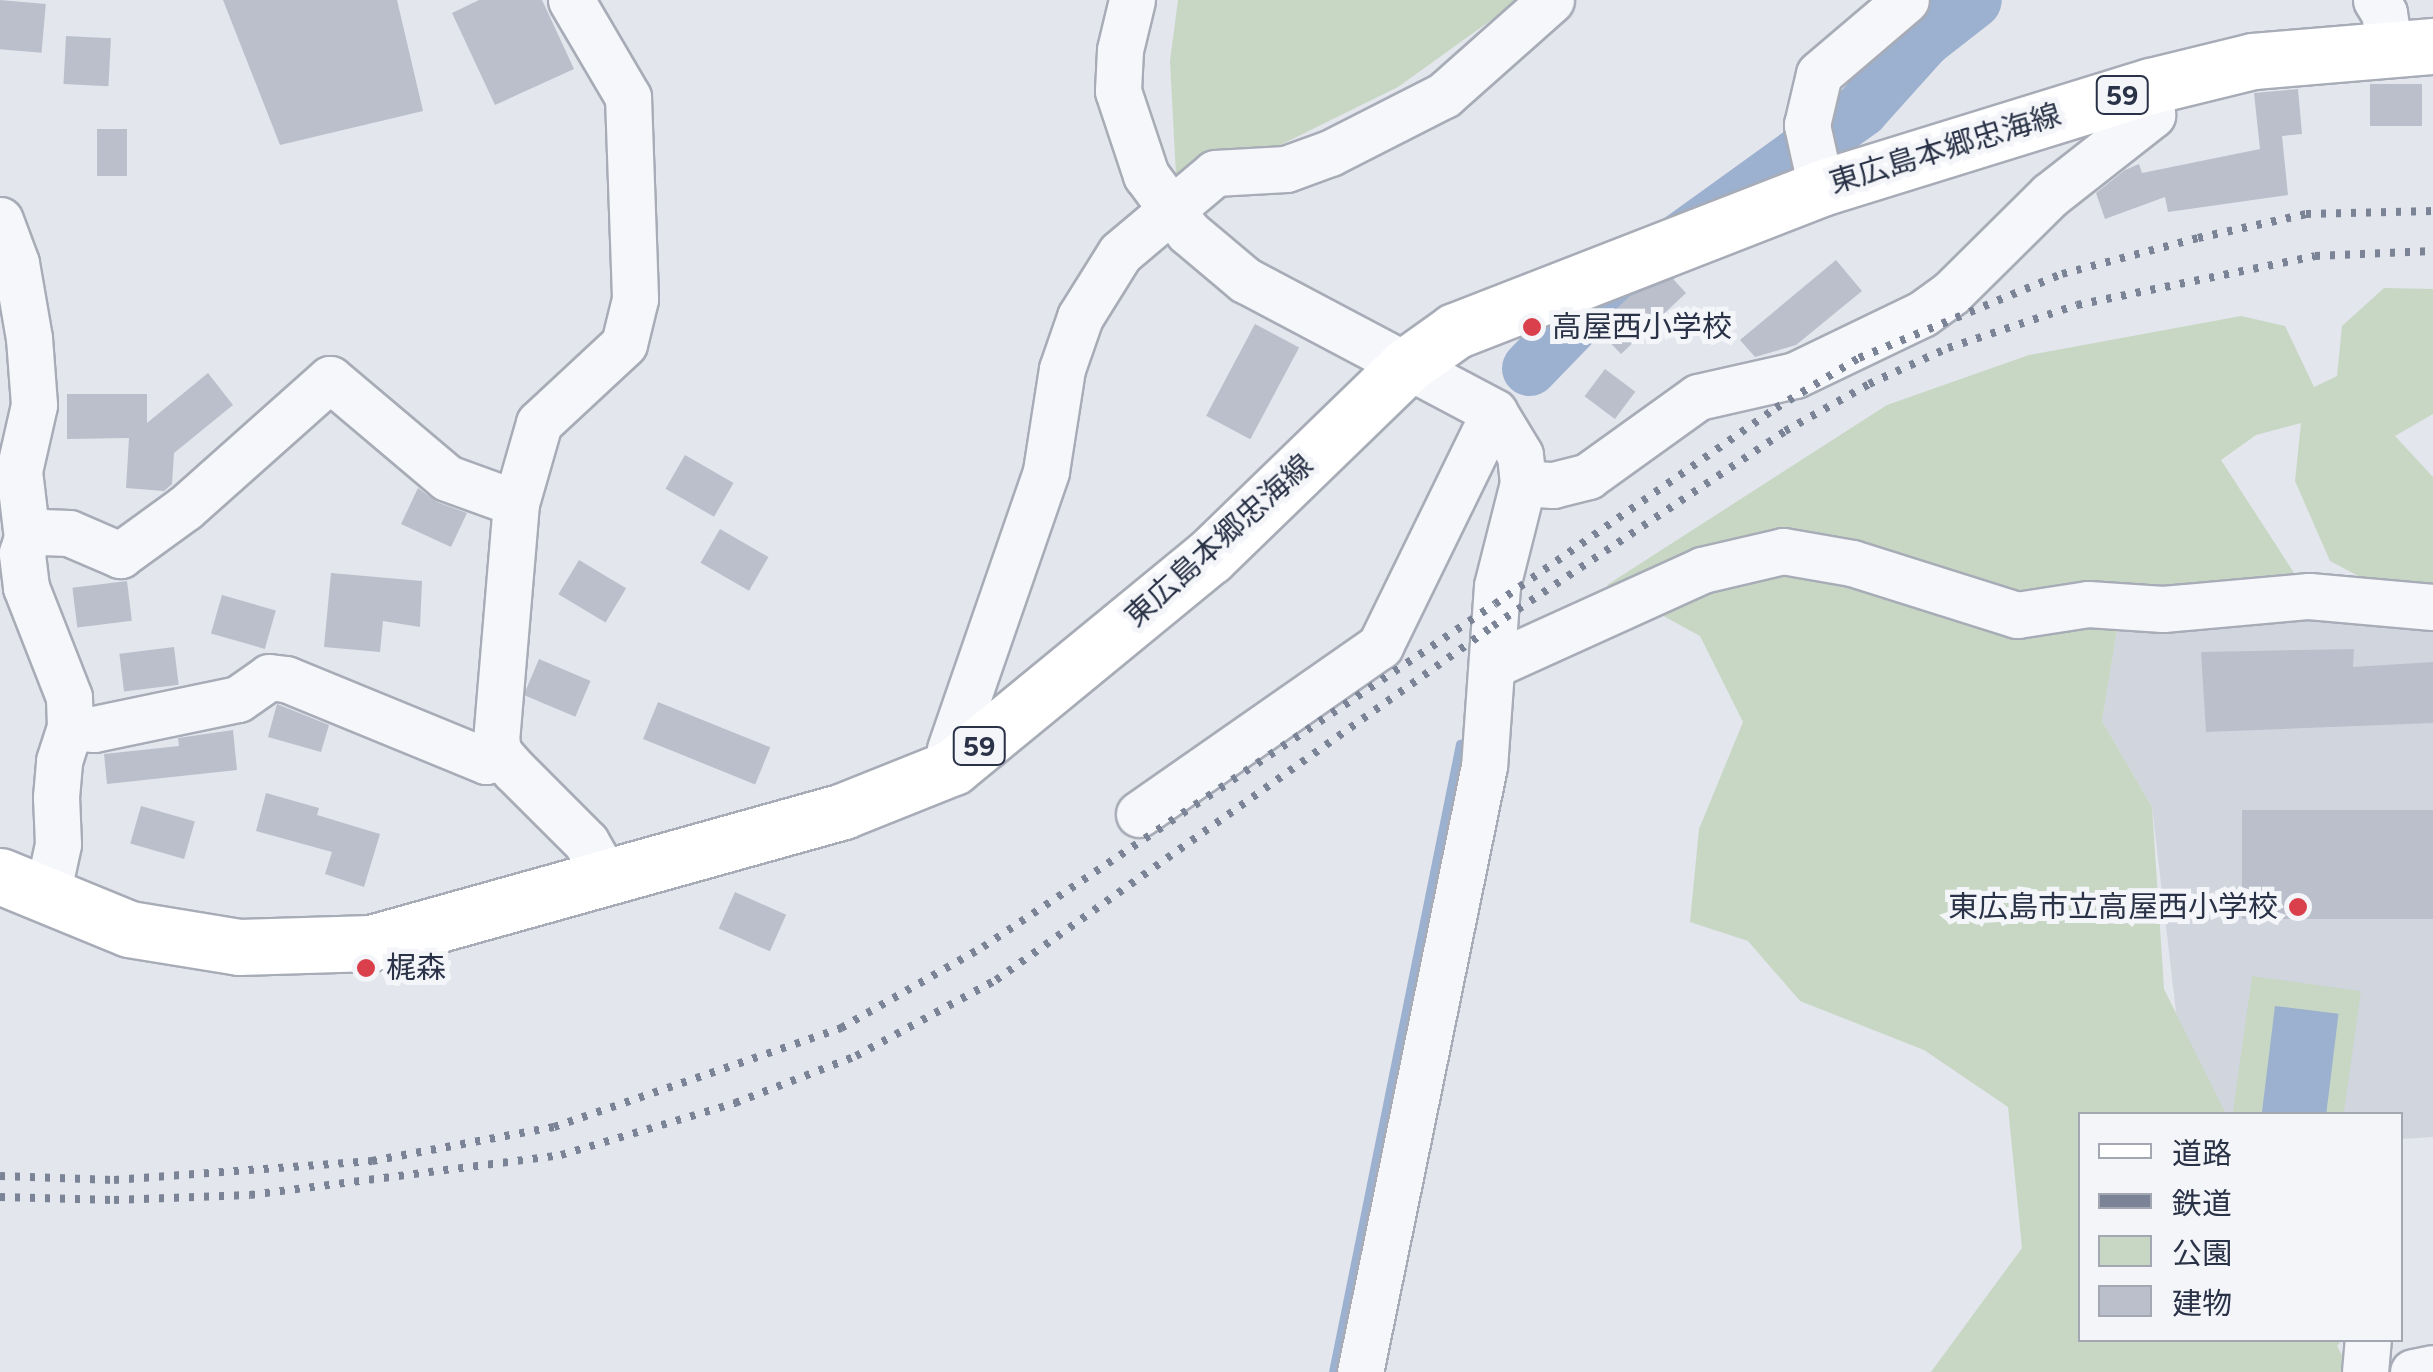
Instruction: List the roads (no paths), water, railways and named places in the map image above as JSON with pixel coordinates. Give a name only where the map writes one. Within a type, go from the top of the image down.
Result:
[{"type":"main road","name":"東広島本郷忠海線","points":[[23,886],[129,929],[238,947],[371,942],[843,811],[953,767],[1210,558],[1406,366],[1454,330],[1821,188],[2151,86],[2400,32]]},
{"type":"street","points":[[571,0],[628,97],[634,299],[624,344],[539,423],[516,502],[496,740],[499,754],[586,842],[606,876]]},
{"type":"street","points":[[1132,0],[1120,50],[1118,91],[1146,174],[1188,232],[1246,280],[1494,412],[1520,455],[1523,483],[1496,586],[1484,766],[1360,1372]]},
{"type":"street","points":[[953,767],[950,749],[1046,471],[1062,370],[1080,317],[1120,253],[1215,173],[1286,170],[1330,153],[1444,96],[1551,0]]},
{"type":"street","points":[[1821,188],[1806,125],[1819,74],[1906,0]]},
{"type":"street","points":[[1523,483],[1553,485],[1588,476],[1698,397],[1795,375],[1922,314],[1952,292],[2050,194],[2152,115],[2151,86]]},
{"type":"street","points":[[0,220],[16,263],[29,338],[34,405],[19,471],[27,538],[22,553],[26,587],[69,697],[70,727],[60,761],[58,844],[23,886]]},
{"type":"street","points":[[27,538],[42,532],[69,533],[120,555],[185,508],[330,378],[447,478],[516,502]]},
{"type":"street","points":[[1138,814],[1380,646],[1494,412]]},
{"type":"street","points":[[1493,665],[1702,570],[1783,551],[1852,563],[2016,615],[2088,604],[2163,609],[2309,596],[2433,608]]},
{"type":"street","points":[[70,727],[94,728],[238,699],[269,677],[286,680],[486,761],[499,754]]},
{"type":"street","points":[[2365,1372],[2368,1342]]},
{"type":"street","points":[[2413,1372],[2433,1368]]},
{"type":"water","points":[[2275,1006],[2339,1014],[2326,1112],[2262,1112]]},
{"type":"waterway","points":[[1529,368],[1591,304],[1861,109],[1924,39],[1974,0]]},
{"type":"waterway","points":[[1333,1372],[1460,744]]},
{"type":"railway","points":[[0,1176],[114,1180],[372,1161],[554,1127],[841,1028],[983,947],[1495,604],[1776,408],[1859,358],[2062,274],[2198,238],[2306,214],[2433,211]]},
{"type":"railway","points":[[0,1197],[114,1200],[250,1195],[561,1155],[735,1103],[856,1056],[996,980],[1493,626],[1785,431],[1869,384],[1948,348],[2077,305],[2315,256],[2433,251]]},
{"type":"place","name":"高屋西小学校","points":[[1532,327]]},
{"type":"place","name":"東広島市立高屋西小学校","points":[[2298,907]]},
{"type":"place","name":"梶森","points":[[366,968]]}]
